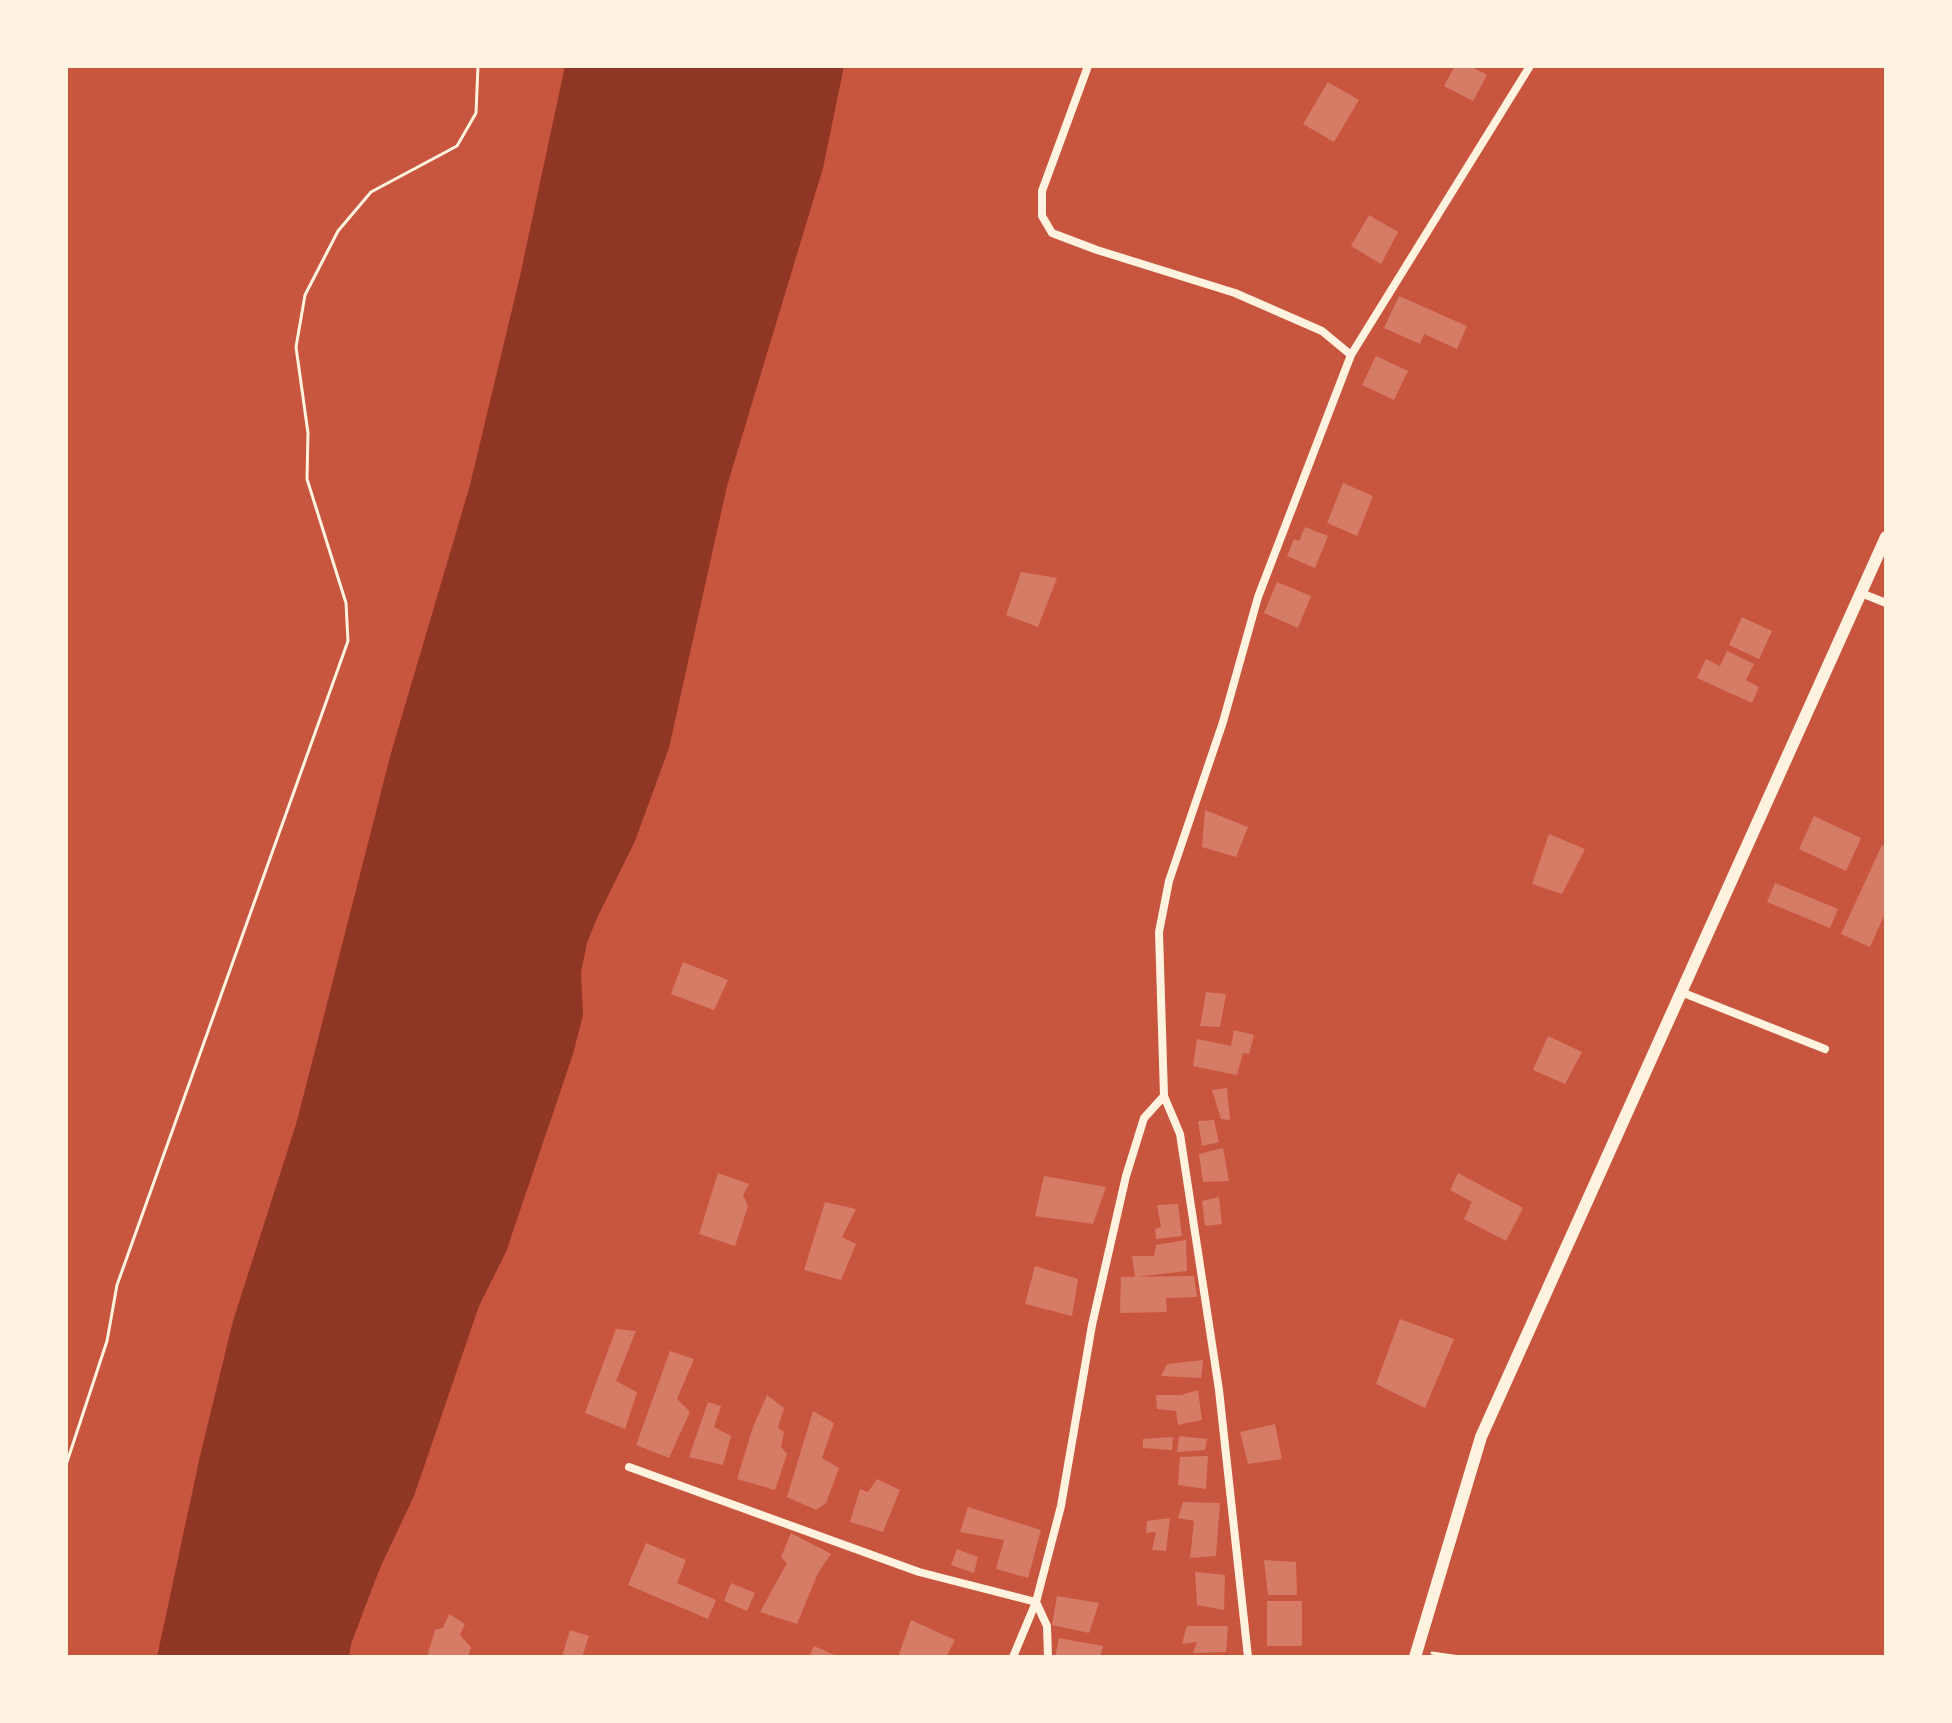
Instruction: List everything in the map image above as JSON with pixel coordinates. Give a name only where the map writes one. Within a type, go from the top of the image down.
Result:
[{"type":"main road","points":[[1416,1654],[1481,1437],[1886,537]]},
{"type":"street","points":[[1088,66],[1042,191],[1042,216],[1052,233],[1235,293],[1322,331],[1351,355]]},
{"type":"street","points":[[1248,1657],[1217,1375],[1180,1134],[1164,1096],[1159,932],[1169,881],[1223,722],[1258,597],[1351,355],[1530,66]]},
{"type":"street","points":[[1861,593],[1886,603]]},
{"type":"street","points":[[1681,992],[1825,1049]]},
{"type":"street","points":[[1013,1657],[1036,1602],[1061,1506],[1092,1325],[1126,1176],[1144,1118],[1164,1096]]},
{"type":"street","points":[[629,1467],[919,1572],[1036,1602]]},
{"type":"street","points":[[1036,1602],[1047,1626],[1048,1657]]},
{"type":"path","points":[[66,1465],[107,1341],[117,1285],[348,641],[346,603],[307,479],[308,433],[296,347],[305,295],[338,231],[371,192],[457,146],[476,113],[478,66]]},
{"type":"path","points":[[1416,1654],[1460,1657]]},
{"type":"shaded area","points":[[565,66],[844,66],[823,168],[727,486],[669,748],[635,841],[587,943],[581,972],[583,1015],[573,1054],[506,1252],[479,1306],[414,1496],[380,1568],[349,1657],[157,1657],[200,1456],[233,1321],[297,1121],[391,753],[470,485],[520,276]]},
{"type":"building","points":[[1455,66],[1470,66],[1487,75],[1473,101],[1444,86]]},
{"type":"building","points":[[1328,82],[1359,100],[1334,142],[1303,124]]},
{"type":"building","points":[[1369,215],[1398,232],[1381,264],[1351,246]]},
{"type":"building","points":[[1399,296],[1467,326],[1457,349],[1424,334],[1420,344],[1384,328]]},
{"type":"building","points":[[1376,356],[1408,371],[1394,400],[1362,385]]},
{"type":"building","points":[[1343,483],[1373,496],[1357,536],[1327,523]]},
{"type":"building","points":[[1305,527],[1328,536],[1315,568],[1287,556],[1294,539],[1299,541]]},
{"type":"building","points":[[1021,572],[1057,578],[1038,627],[1006,615]]},
{"type":"building","points":[[1277,582],[1311,596],[1298,628],[1264,613]]},
{"type":"building","points":[[1742,617],[1772,631],[1759,659],[1729,645]]},
{"type":"building","points":[[1727,651],[1754,664],[1746,680],[1759,687],[1752,703],[1697,678],[1706,659],[1720,666]]},
{"type":"building","points":[[1205,810],[1248,827],[1236,857],[1202,847]]},
{"type":"building","points":[[1814,816],[1861,838],[1846,871],[1799,849]]},
{"type":"building","points":[[1549,834],[1585,849],[1562,894],[1532,884]]},
{"type":"building","points":[[1882,845],[1886,847],[1886,911],[1870,947],[1841,934]]},
{"type":"building","points":[[1775,883],[1838,909],[1830,928],[1767,902]]},
{"type":"building","points":[[683,962],[728,980],[714,1010],[671,994]]},
{"type":"building","points":[[1206,992],[1226,994],[1220,1027],[1200,1026]]},
{"type":"building","points":[[1234,1030],[1254,1035],[1249,1054],[1243,1053],[1237,1075],[1193,1066],[1197,1039],[1231,1046]]},
{"type":"building","points":[[1548,1036],[1582,1052],[1565,1084],[1533,1070]]},
{"type":"building","points":[[1227,1088],[1230,1120],[1221,1119],[1212,1090]]},
{"type":"building","points":[[1214,1120],[1219,1142],[1202,1146],[1198,1121]]},
{"type":"building","points":[[1223,1148],[1229,1181],[1203,1182],[1199,1154]]},
{"type":"building","points":[[718,1173],[749,1184],[743,1195],[748,1206],[735,1246],[699,1234]]},
{"type":"building","points":[[1458,1173],[1523,1208],[1506,1241],[1464,1219],[1472,1202],[1450,1190]]},
{"type":"building","points":[[1044,1176],[1106,1187],[1093,1224],[1035,1216]]},
{"type":"building","points":[[1219,1197],[1222,1224],[1205,1226],[1202,1201]]},
{"type":"building","points":[[825,1202],[856,1209],[842,1237],[856,1244],[841,1280],[804,1270]]},
{"type":"building","points":[[1178,1204],[1182,1236],[1156,1239],[1155,1229],[1161,1227],[1157,1205]]},
{"type":"building","points":[[1186,1240],[1187,1271],[1135,1277],[1132,1256],[1154,1256],[1156,1245]]},
{"type":"building","points":[[1035,1266],[1078,1279],[1072,1316],[1025,1304]]},
{"type":"building","points":[[1194,1276],[1197,1297],[1166,1298],[1167,1312],[1120,1313],[1121,1277]]},
{"type":"building","points":[[1400,1319],[1454,1339],[1425,1408],[1376,1384]]},
{"type":"building","points":[[616,1329],[636,1331],[616,1381],[637,1392],[625,1429],[585,1413]]},
{"type":"building","points":[[670,1351],[694,1359],[677,1399],[690,1412],[669,1458],[636,1445]]},
{"type":"building","points":[[1203,1360],[1201,1378],[1161,1376],[1167,1364]]},
{"type":"building","points":[[1198,1390],[1202,1420],[1178,1425],[1176,1411],[1157,1409],[1156,1395],[1181,1395]]},
{"type":"building","points":[[767,1395],[784,1408],[778,1428],[784,1432],[781,1447],[787,1454],[775,1490],[737,1479],[753,1427]]},
{"type":"building","points":[[708,1402],[721,1406],[714,1427],[731,1436],[723,1465],[689,1457]]},
{"type":"building","points":[[813,1411],[834,1423],[822,1458],[839,1468],[826,1503],[816,1510],[787,1497]]},
{"type":"building","points":[[1275,1424],[1282,1459],[1248,1464],[1240,1432]]},
{"type":"building","points":[[1179,1436],[1207,1439],[1205,1450],[1177,1452]]},
{"type":"building","points":[[1173,1437],[1172,1450],[1143,1448],[1143,1439]]},
{"type":"building","points":[[1208,1456],[1206,1489],[1178,1485],[1180,1457]]},
{"type":"building","points":[[877,1479],[900,1490],[883,1532],[850,1522],[860,1489],[868,1492]]},
{"type":"building","points":[[1183,1502],[1220,1503],[1216,1556],[1190,1558],[1194,1521],[1178,1518]]},
{"type":"building","points":[[968,1507],[1041,1530],[1028,1578],[996,1569],[1004,1540],[960,1532]]},
{"type":"building","points":[[1170,1518],[1166,1551],[1152,1550],[1156,1532],[1146,1533],[1147,1521]]},
{"type":"building","points":[[791,1533],[831,1554],[818,1573],[797,1624],[760,1612],[787,1563],[781,1557]]},
{"type":"building","points":[[646,1543],[686,1560],[677,1583],[716,1600],[708,1619],[628,1585]]},
{"type":"building","points":[[957,1549],[978,1557],[974,1573],[951,1565]]},
{"type":"building","points":[[1264,1560],[1296,1562],[1297,1595],[1268,1595]]},
{"type":"building","points":[[1195,1572],[1225,1575],[1224,1610],[1197,1605]]},
{"type":"building","points":[[731,1583],[755,1593],[747,1611],[724,1601]]},
{"type":"building","points":[[1057,1596],[1099,1603],[1089,1633],[1052,1625]]},
{"type":"building","points":[[1267,1601],[1302,1601],[1302,1646],[1267,1646]]},
{"type":"building","points":[[449,1614],[465,1624],[460,1635],[471,1647],[468,1657],[427,1657],[435,1630],[443,1628]]},
{"type":"building","points":[[911,1620],[955,1640],[946,1657],[898,1657]]},
{"type":"building","points":[[1187,1626],[1228,1626],[1226,1652],[1193,1653],[1197,1642],[1182,1644]]},
{"type":"building","points":[[570,1630],[589,1636],[582,1657],[562,1657]]},
{"type":"building","points":[[1059,1638],[1103,1646],[1100,1657],[1055,1657]]},
{"type":"building","points":[[814,1646],[839,1657],[809,1657]]}]
